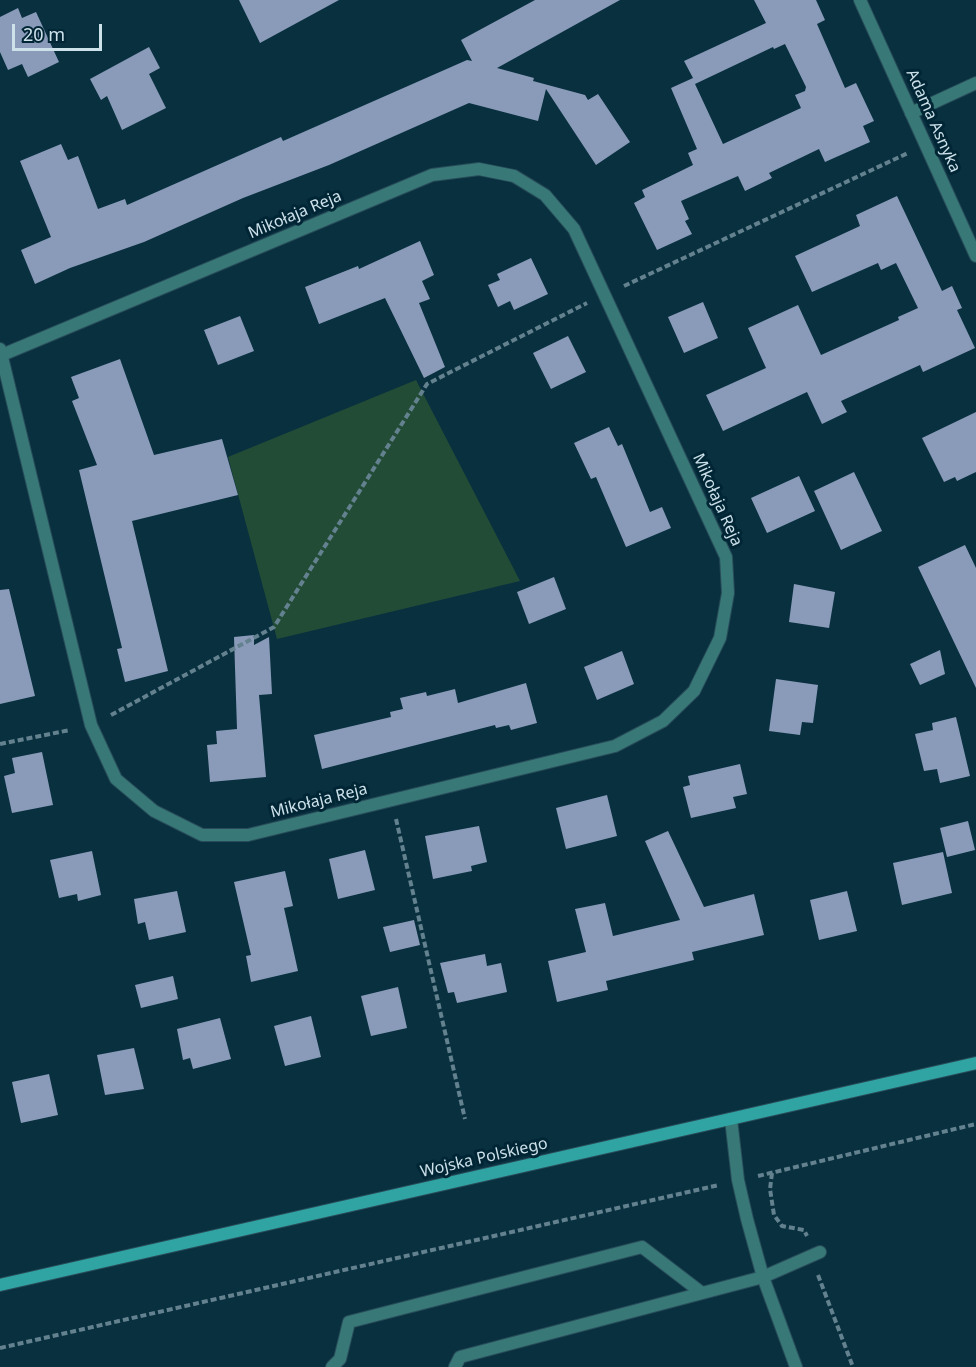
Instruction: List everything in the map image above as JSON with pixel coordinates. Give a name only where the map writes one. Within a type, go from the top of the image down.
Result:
[{"type":"main road","name":"Wojska Polskiego","points":[[0,1285],[976,1063]]},
{"type":"street","name":"Adama Asnyka","points":[[860,0],[976,255]]},
{"type":"street","points":[[911,114],[976,83]]},
{"type":"street","name":"Mikołaja Reja","points":[[479,169],[514,176],[545,195],[574,229],[726,557],[728,593],[720,638],[694,691],[663,721],[615,746],[248,835],[202,835],[154,811],[116,779],[91,725],[1,352],[432,175],[479,169]]},
{"type":"street","points":[[731,1119],[738,1180],[763,1277],[796,1367]]},
{"type":"street","points":[[332,1367],[340,1359],[349,1323],[642,1247],[702,1293]]},
{"type":"street","points":[[455,1367],[460,1357],[763,1277],[820,1252]]},
{"type":"path","points":[[0,744],[91,725],[274,627],[427,384],[604,295],[911,151]]},
{"type":"path","points":[[392,800],[465,1119]]},
{"type":"path","points":[[0,1348],[976,1124]]},
{"type":"green space","points":[[416,380],[520,581],[277,639],[228,457]]},
{"type":"building","points":[[239,0],[339,0],[260,43]]},
{"type":"building","points":[[535,0],[620,0],[497,68],[534,78],[533,81],[585,95],[588,100],[598,94],[630,142],[596,165],[546,89],[538,121],[469,103],[329,165],[243,198],[144,242],[70,268],[35,284],[21,250],[51,237],[20,161],[61,144],[68,160],[78,156],[98,209],[125,199],[127,205],[281,137],[283,141],[467,60],[472,61],[461,40]]},
{"type":"building","points":[[754,0],[816,0],[825,20],[817,24],[845,88],[856,83],[874,121],[863,126],[870,142],[825,162],[819,149],[769,173],[772,178],[745,191],[738,176],[681,201],[689,219],[685,221],[692,234],[657,250],[634,203],[645,197],[642,190],[693,165],[688,153],[697,149],[671,88],[693,78],[684,61],[766,23]],"holes":[[[785,44],[806,87],[805,91],[795,95],[801,108],[723,144],[695,84],[773,47],[774,49]]]},
{"type":"building","points":[[18,8],[22,18],[36,12],[59,62],[28,77],[22,64],[8,70],[0,52],[0,17]]},
{"type":"building","points":[[149,47],[160,68],[149,74],[166,108],[122,130],[107,96],[101,100],[90,79]]},
{"type":"building","points":[[897,196],[942,291],[952,286],[962,308],[957,310],[975,348],[923,372],[920,365],[841,401],[847,412],[822,424],[807,392],[723,431],[706,395],[766,368],[748,328],[798,305],[821,355],[899,320],[898,317],[918,308],[896,263],[881,270],[878,263],[812,292],[795,256],[860,226],[856,215]]},
{"type":"building","points":[[420,241],[434,275],[422,281],[430,299],[419,303],[445,367],[424,378],[385,298],[319,324],[305,287],[358,266],[359,269]]},
{"type":"building","points":[[531,258],[548,294],[514,310],[510,301],[498,307],[488,285],[500,280],[497,274]]},
{"type":"building","points":[[703,302],[718,338],[684,353],[668,317]]},
{"type":"building","points":[[240,316],[254,351],[218,365],[204,330]]},
{"type":"building","points":[[568,336],[586,372],[551,389],[533,353]]},
{"type":"building","points":[[120,359],[154,455],[222,439],[238,495],[132,521],[168,671],[125,682],[117,649],[122,648],[79,470],[97,465],[72,401],[79,398],[71,377]]},
{"type":"building","points":[[976,412],[976,472],[957,481],[955,477],[944,482],[922,438]]},
{"type":"building","points":[[609,427],[618,446],[622,444],[650,512],[662,507],[671,528],[626,547],[596,477],[591,479],[574,443]]},
{"type":"building","points":[[854,472],[882,531],[841,550],[814,491]]},
{"type":"building","points":[[799,476],[815,511],[767,533],[751,498]]},
{"type":"building","points":[[965,545],[976,568],[976,688],[918,567]]},
{"type":"building","points":[[554,577],[566,609],[529,624],[517,592]]},
{"type":"building","points":[[794,584],[835,592],[829,628],[789,622]]},
{"type":"building","points":[[9,589],[35,696],[0,704],[0,590]]},
{"type":"building","points":[[254,635],[254,645],[269,637],[272,694],[259,695],[266,777],[210,782],[207,745],[217,744],[216,731],[237,729],[234,637]]},
{"type":"building","points":[[940,650],[945,674],[920,685],[910,664]]},
{"type":"building","points":[[622,651],[634,684],[597,700],[584,667]]},
{"type":"building","points":[[776,679],[818,685],[813,723],[802,722],[800,735],[769,731]]},
{"type":"building","points":[[526,683],[537,723],[511,730],[509,725],[496,728],[495,725],[322,769],[314,735],[391,717],[390,712],[403,709],[400,698],[426,692],[427,696],[455,689],[458,703]]},
{"type":"building","points":[[956,717],[970,776],[940,783],[937,769],[924,771],[915,734],[933,730],[932,723]]},
{"type":"building","points":[[42,752],[53,805],[12,813],[4,776],[15,773],[12,758]]},
{"type":"building","points":[[740,764],[747,794],[733,797],[736,808],[691,818],[683,787],[690,785],[688,776]]},
{"type":"building","points":[[607,795],[617,836],[566,849],[556,808]]},
{"type":"building","points":[[968,821],[975,850],[947,857],[940,828]]},
{"type":"building","points":[[479,826],[487,862],[471,866],[472,871],[433,879],[425,836]]},
{"type":"building","points":[[668,831],[704,907],[754,894],[764,935],[692,952],[694,960],[606,981],[608,990],[557,1002],[548,961],[586,952],[575,909],[605,903],[613,936],[680,920],[645,841]]},
{"type":"building","points":[[365,850],[375,890],[338,899],[329,859]]},
{"type":"building","points":[[92,851],[101,895],[78,901],[77,894],[59,898],[50,860]]},
{"type":"building","points":[[943,852],[952,893],[902,905],[893,863]]},
{"type":"building","points":[[285,871],[293,906],[284,908],[298,971],[251,982],[246,956],[251,955],[234,882]]},
{"type":"building","points":[[177,891],[186,932],[149,940],[145,922],[138,924],[134,899]]},
{"type":"building","points":[[847,891],[857,931],[819,940],[810,900]]},
{"type":"building","points":[[414,920],[420,945],[390,952],[383,927]]},
{"type":"building","points":[[485,954],[487,966],[501,963],[507,992],[457,1003],[454,992],[448,993],[440,963]]},
{"type":"building","points":[[173,976],[178,999],[141,1008],[135,985]]},
{"type":"building","points":[[398,987],[407,1028],[371,1036],[361,996]]},
{"type":"building","points":[[311,1016],[321,1057],[285,1066],[274,1026]]},
{"type":"building","points":[[220,1018],[231,1059],[193,1069],[190,1058],[183,1060],[177,1029]]},
{"type":"building","points":[[134,1048],[144,1089],[105,1095],[97,1055]]},
{"type":"building","points":[[49,1074],[58,1115],[21,1123],[12,1082]]}]
